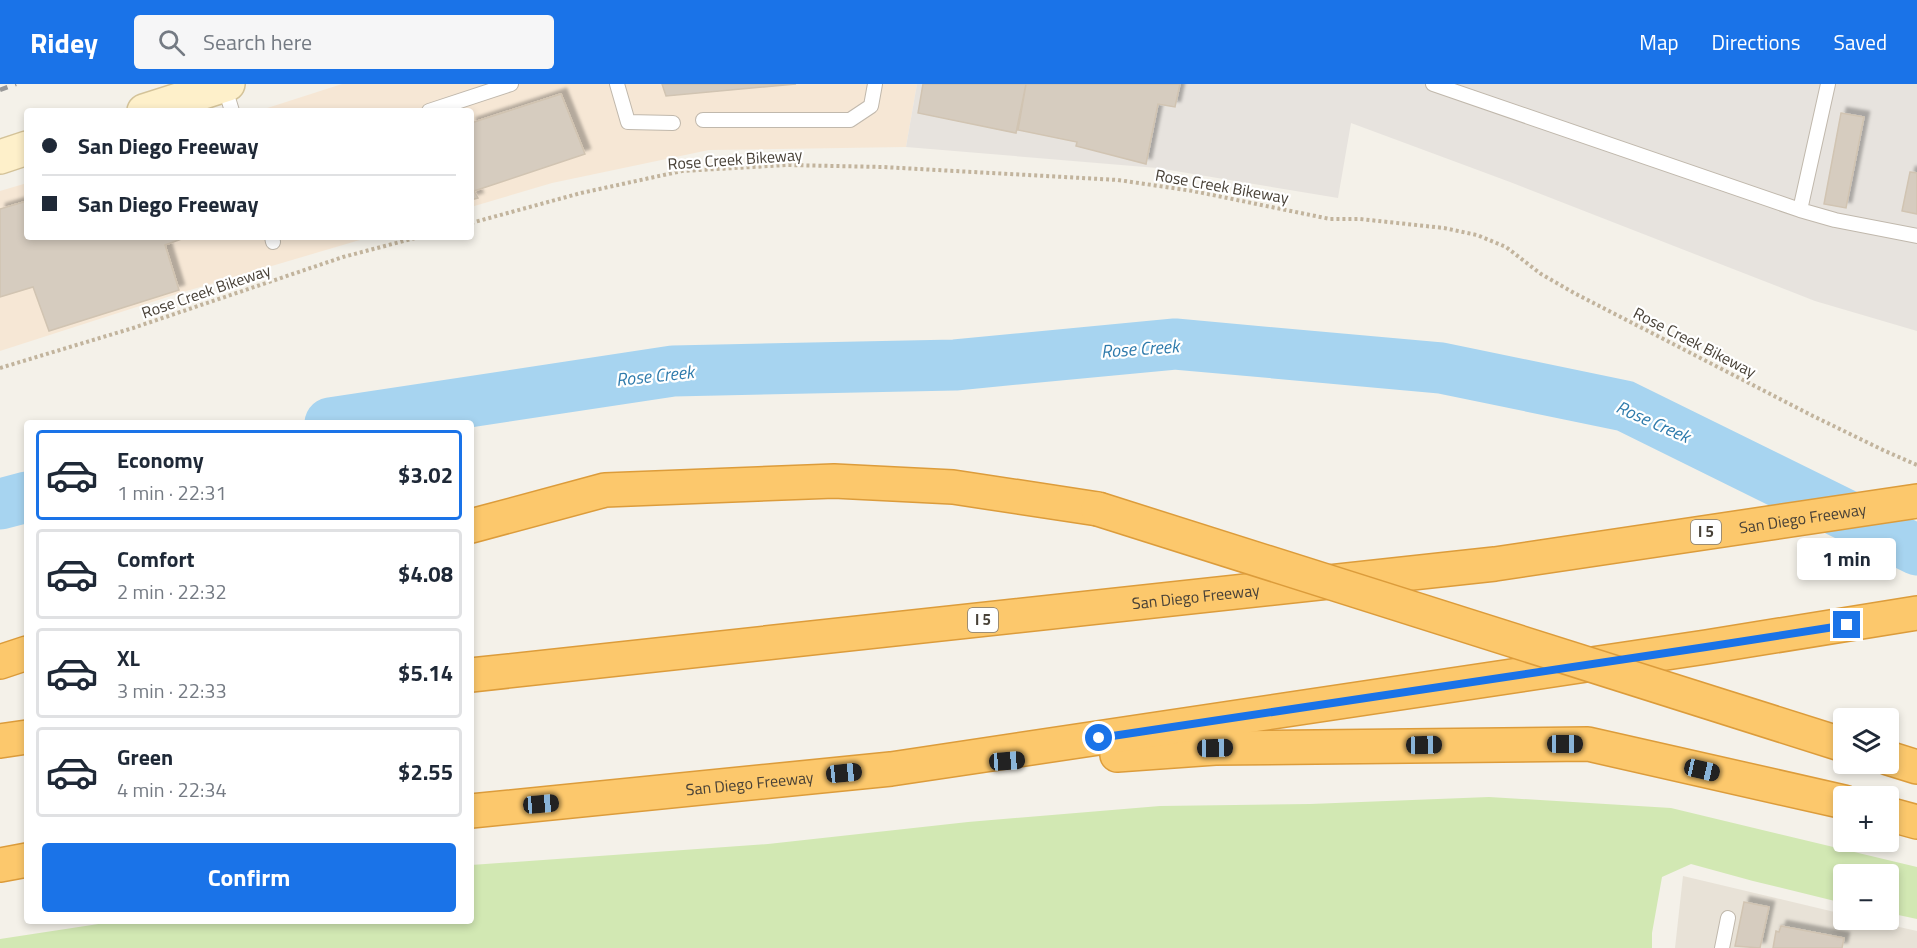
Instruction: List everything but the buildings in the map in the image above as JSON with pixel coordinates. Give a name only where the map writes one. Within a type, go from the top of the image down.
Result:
[{"type":"highway","points":[[474,525],[605,490],[834,481],[953,487],[1098,509],[1833,742]]},
{"type":"highway","name":"San Diego Freeway","points":[[474,675],[1495,564],[1917,501]]},
{"type":"highway","name":"San Diego Freeway","points":[[474,811],[891,769],[1917,614]]},
{"type":"highway","points":[[0,662],[24,654]]},
{"type":"highway","points":[[0,741],[24,737]]},
{"type":"highway","points":[[891,769],[1215,748],[1588,744],[1833,800]]},
{"type":"highway","points":[[1899,761],[1917,767]]},
{"type":"highway","points":[[1899,817],[1917,822]]},
{"type":"highway","points":[[0,865],[24,861]]},
{"type":"street","points":[[158,108],[228,93]]},
{"type":"street","points":[[0,157],[24,149]]},
{"type":"lane","points":[[438,108],[511,84]]},
{"type":"lane","points":[[617,84],[628,122],[673,123]]},
{"type":"lane","points":[[703,120],[850,120],[871,106],[875,84]]},
{"type":"lane","points":[[1433,84],[1800,210],[1835,220],[1917,236]]},
{"type":"lane","points":[[1800,210],[1828,84]]},
{"type":"lane","points":[[1722,948],[1728,918]]},
{"type":"path","name":"Rose Creek Bikeway","points":[[474,222],[581,193],[682,171],[787,165],[882,167],[1118,180],[1192,191],[1330,219],[1360,219],[1444,228],[1477,235],[1506,248],[1541,274],[1586,299],[1813,416],[1917,465]]},
{"type":"path","name":"Rose Creek Bikeway","points":[[0,368],[133,328],[343,257],[408,240]]},
{"type":"shaded area","points":[[342,84],[917,84],[906,147],[709,150],[552,183],[474,206],[474,108],[267,108]]},
{"type":"shaded area","points":[[917,84],[1917,84],[1917,331],[1815,301],[1510,182],[1351,123],[1338,198],[1157,168],[906,147]]},
{"type":"shaded area","points":[[24,184],[24,240],[360,240],[180,293],[0,351],[0,191]]},
{"type":"shaded area","points":[[1683,876],[1833,912],[1833,930],[1899,930],[1899,927],[1917,931],[1917,948],[1675,948]]},
{"type":"green space","points":[[1489,797],[1671,808],[1833,847],[1833,852],[1854,852],[1917,867],[1917,919],[1899,915],[1899,864],[1833,864],[1833,901],[1691,864],[1662,877],[1652,933],[1652,948],[0,948],[0,939],[98,924],[474,924],[474,865],[768,844],[968,822],[1160,806],[1310,804]]},
{"type":"waterway","name":"Rose Creek","points":[[350,420],[673,371],[955,365],[1175,344],[1441,368],[1625,406],[1917,550]]},
{"type":"waterway","name":"Rose Creek","points":[[0,504],[24,498]]},
{"type":"railway","points":[[0,90],[16,84]]},
{"type":"route","points":[[1099,738],[1847,625]]}]
